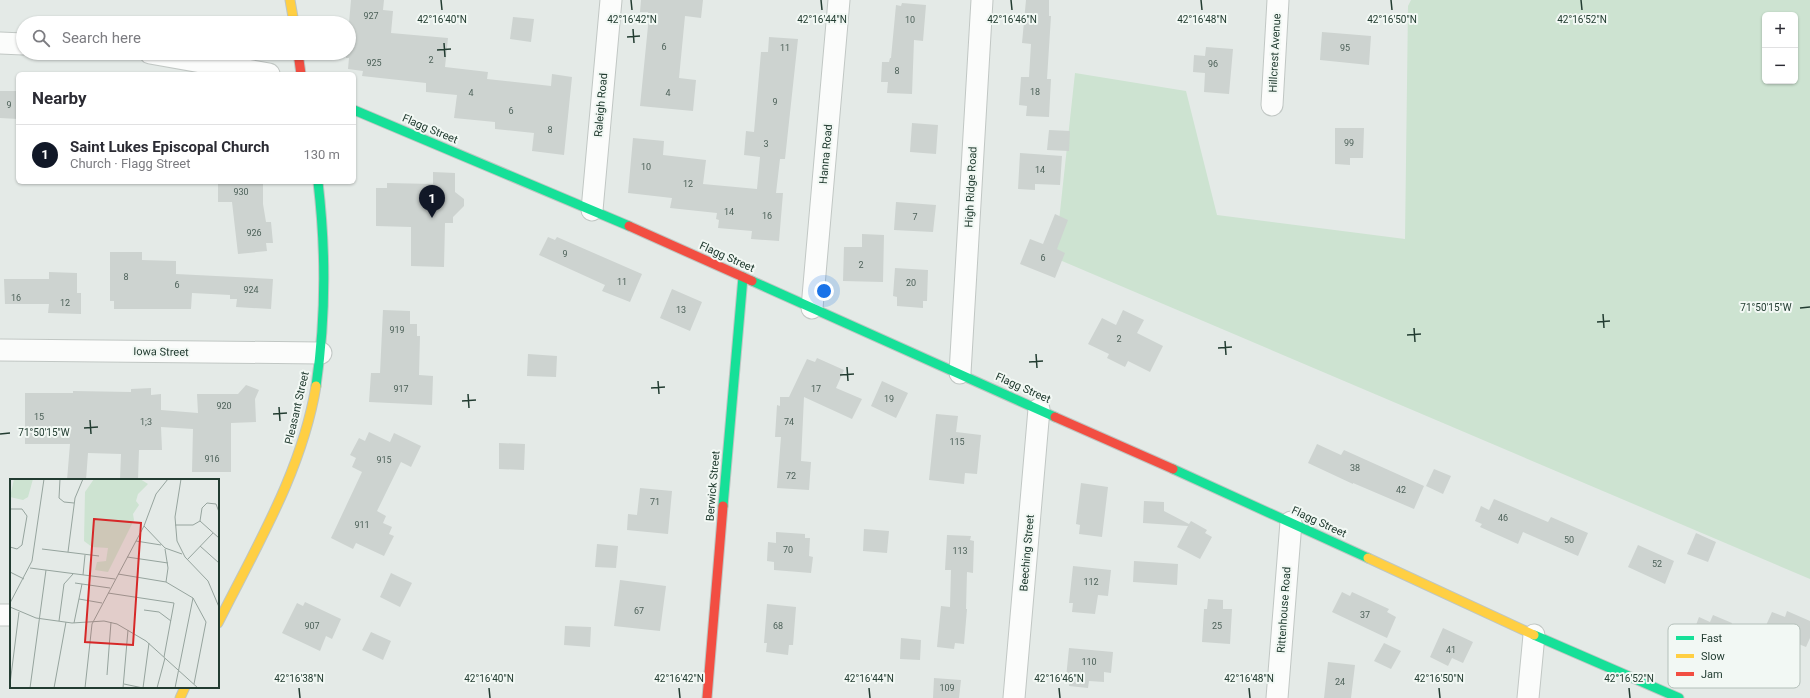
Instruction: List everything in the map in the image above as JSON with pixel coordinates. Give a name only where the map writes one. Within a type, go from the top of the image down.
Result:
[{"type":"street","points":[[290,0],[293,16]]},
{"type":"street","name":"Raleigh Road","points":[[592,210],[611,0]]},
{"type":"street","name":"Hanna Road","points":[[812,308],[839,0]]},
{"type":"street","name":"High Ridge Road","points":[[960,373],[982,0]]},
{"type":"street","name":"Hillcrest Avenue","points":[[1272,105],[1278,0]]},
{"type":"street","points":[[0,43],[16,44]]},
{"type":"street","points":[[190,60],[258,72]]},
{"type":"street","points":[[299,60],[301,72]]},
{"type":"street","name":"Flagg Street","points":[[356,111],[592,210],[960,373],[1291,522],[1534,635],[1679,698]]},
{"type":"street","name":"Pleasant Street","points":[[219,620],[267,526],[293,469],[304,439],[310,415],[321,353],[326,300],[326,268],[318,184]]},
{"type":"street","name":"Berwick Street","points":[[707,698],[742,277]]},
{"type":"street","name":"Iowa Street","points":[[0,350],[321,353]]},
{"type":"street","name":"Beeching Street","points":[[1014,698],[1039,409]]},
{"type":"street","name":"Rittenhouse Road","points":[[1277,698],[1291,522]]},
{"type":"street","points":[[1528,698],[1534,635]]},
{"type":"street","points":[[180,698],[185,688]]},
{"type":"green space","points":[[1411,0],[1810,0],[1810,579],[1055,258],[1075,73],[1186,91],[1217,215],[1405,239],[1408,6]]},
{"type":"building","points":[[351,0],[384,0],[383,10],[393,11],[391,33],[448,38],[445,67],[488,72],[487,79],[551,86],[552,74],[572,77],[564,155],[532,151],[534,133],[495,129],[495,122],[454,118],[457,95],[426,92],[426,83],[362,76],[363,71],[348,69],[349,60],[356,60],[356,16],[350,16]]},
{"type":"building","points":[[641,0],[703,0],[701,18],[685,16],[679,78],[696,80],[693,111],[640,106],[649,16],[648,12],[640,12]]},
{"type":"building","points":[[1026,0],[1049,0],[1049,16],[1051,16],[1047,79],[1051,79],[1049,117],[1026,116],[1027,106],[1019,105],[1021,77],[1029,77],[1031,44],[1022,43]]},
{"type":"building","points":[[902,3],[926,5],[923,41],[914,40],[912,94],[887,93],[888,82],[881,82],[882,62],[889,62],[891,58],[896,5],[901,6]]},
{"type":"building","points":[[513,17],[534,19],[531,42],[510,39]]},
{"type":"building","points":[[1322,32],[1371,36],[1369,65],[1320,60]]},
{"type":"building","points":[[769,37],[798,39],[785,159],[780,159],[776,193],[783,193],[779,241],[751,239],[752,231],[718,228],[719,220],[716,219],[717,213],[670,208],[672,198],[628,193],[633,138],[664,141],[663,155],[706,160],[703,184],[757,189],[760,157],[744,155],[746,131],[754,132],[761,52],[768,52]]},
{"type":"building","points":[[1206,47],[1233,49],[1229,94],[1204,92],[1205,73],[1193,72],[1194,55],[1205,56]]},
{"type":"building","points":[[0,91],[16,91],[16,119],[0,118]]},
{"type":"building","points":[[912,123],[938,125],[936,154],[910,152]]},
{"type":"building","points":[[1335,128],[1364,128],[1363,158],[1350,158],[1350,165],[1335,164]]},
{"type":"building","points":[[1049,130],[1070,131],[1069,151],[1047,150]]},
{"type":"building","points":[[1020,153],[1062,156],[1060,185],[1035,184],[1035,190],[1018,189]]},
{"type":"building","points":[[433,172],[455,173],[455,192],[464,199],[464,206],[453,217],[453,223],[445,223],[444,267],[411,266],[411,227],[376,226],[376,188],[387,188],[387,183],[433,184]]},
{"type":"building","points":[[218,184],[263,184],[263,204],[266,222],[271,222],[273,243],[266,243],[267,251],[238,254],[232,202],[218,202]]},
{"type":"building","points":[[896,202],[936,205],[933,232],[894,230]]},
{"type":"building","points":[[1055,214],[1068,220],[1057,249],[1065,253],[1055,278],[1020,264],[1030,239],[1043,244]]},
{"type":"building","points":[[862,234],[884,235],[883,282],[843,281],[844,247],[862,247]]},
{"type":"building","points":[[548,237],[555,240],[557,237],[642,274],[630,302],[602,291],[605,285],[539,255]]},
{"type":"building","points":[[110,252],[142,252],[142,260],[176,261],[176,274],[273,279],[271,309],[236,307],[237,299],[230,299],[230,295],[192,293],[191,309],[114,309],[114,301],[110,301]]},
{"type":"building","points":[[895,268],[928,270],[927,301],[923,301],[923,308],[897,306],[897,297],[893,296]]},
{"type":"building","points":[[49,272],[77,273],[77,293],[81,293],[81,314],[48,313],[49,304],[5,304],[4,279],[49,279]]},
{"type":"building","points":[[672,289],[702,302],[690,331],[660,318]]},
{"type":"building","points":[[383,310],[410,311],[410,324],[417,324],[417,336],[420,336],[419,375],[433,376],[432,405],[369,402],[371,373],[380,373]]},
{"type":"building","points":[[1123,310],[1144,320],[1137,333],[1163,346],[1150,372],[1128,361],[1125,367],[1107,358],[1109,354],[1088,344],[1102,318],[1116,325]]},
{"type":"building","points":[[528,354],[557,356],[556,377],[527,376]]},
{"type":"building","points":[[817,358],[844,370],[836,388],[862,399],[852,419],[804,397],[801,461],[811,462],[809,490],[777,488],[781,437],[775,437],[777,405],[780,406],[780,397],[789,397],[807,359],[815,362]]},
{"type":"building","points":[[882,381],[908,393],[896,418],[871,406]]},
{"type":"building","points":[[246,385],[259,390],[255,399],[256,422],[231,423],[231,472],[192,472],[193,429],[161,427],[162,450],[139,450],[138,479],[120,479],[121,454],[88,453],[86,479],[67,479],[70,444],[25,444],[25,393],[73,393],[73,391],[131,392],[131,389],[151,388],[151,395],[161,394],[161,410],[198,413],[197,394],[238,394]]},
{"type":"building","points":[[936,414],[958,416],[956,432],[981,435],[977,474],[965,473],[964,484],[929,480]]},
{"type":"building","points":[[369,432],[390,442],[394,433],[421,446],[411,467],[401,462],[377,511],[386,516],[383,523],[392,527],[389,534],[394,536],[384,556],[356,543],[353,549],[331,538],[362,472],[352,467],[356,458],[350,455],[359,438],[365,441]]},
{"type":"building","points":[[499,443],[525,444],[524,470],[499,469]]},
{"type":"building","points":[[1317,444],[1341,455],[1344,450],[1424,486],[1414,509],[1353,484],[1308,463]]},
{"type":"building","points":[[1434,469],[1451,476],[1443,494],[1426,486]]},
{"type":"building","points":[[1081,483],[1108,487],[1102,537],[1079,534],[1080,525],[1076,524]]},
{"type":"building","points":[[640,488],[672,491],[668,534],[627,530],[628,514],[637,515]]},
{"type":"building","points":[[1494,499],[1548,522],[1551,517],[1588,533],[1578,556],[1523,532],[1518,544],[1480,527],[1482,524],[1475,521],[1481,506],[1489,510]]},
{"type":"building","points":[[1144,501],[1164,502],[1164,511],[1189,524],[1191,521],[1207,530],[1205,533],[1212,537],[1200,559],[1177,547],[1188,526],[1143,523]]},
{"type":"building","points":[[864,529],[889,531],[887,553],[863,551]]},
{"type":"building","points":[[776,532],[805,534],[805,538],[810,538],[809,556],[813,557],[811,573],[774,570],[774,562],[767,561],[768,542],[776,543]]},
{"type":"building","points":[[1696,533],[1716,542],[1708,562],[1687,554]]},
{"type":"building","points":[[947,535],[971,536],[970,540],[974,541],[973,573],[967,572],[967,609],[964,644],[955,643],[954,649],[937,647],[941,606],[950,607],[951,570],[945,570]]},
{"type":"building","points":[[597,544],[618,546],[616,568],[595,567]]},
{"type":"building","points":[[1638,545],[1674,561],[1665,584],[1628,567]]},
{"type":"building","points":[[1134,561],[1178,564],[1177,585],[1133,582]]},
{"type":"building","points":[[1073,566],[1111,570],[1108,596],[1098,595],[1095,614],[1072,612],[1073,603],[1069,603]]},
{"type":"building","points":[[391,573],[412,583],[400,607],[380,597]]},
{"type":"building","points":[[620,580],[666,586],[660,631],[614,626]]},
{"type":"building","points":[[1342,592],[1350,596],[1352,592],[1389,609],[1387,612],[1396,617],[1387,638],[1332,612]]},
{"type":"building","points":[[1208,599],[1223,600],[1223,609],[1232,609],[1230,644],[1202,642],[1204,609],[1207,609]]},
{"type":"building","points":[[305,602],[341,619],[332,639],[326,636],[320,651],[282,633],[297,603],[303,606]]},
{"type":"building","points":[[767,604],[796,607],[793,645],[789,645],[788,655],[766,652],[767,643],[764,643]]},
{"type":"building","points":[[1787,611],[1810,621],[1810,638],[1806,647],[1800,645],[1800,624],[1767,624],[1772,612],[1785,617]]},
{"type":"building","points":[[1713,615],[1732,623],[1696,624],[1699,617],[1710,622]]},
{"type":"building","points":[[565,626],[591,627],[590,647],[564,645]]},
{"type":"building","points":[[1443,628],[1473,642],[1463,663],[1452,658],[1448,666],[1430,657]]},
{"type":"building","points":[[371,632],[391,641],[383,660],[362,650]]},
{"type":"building","points":[[901,638],[921,640],[920,660],[900,659]]},
{"type":"building","points":[[1384,643],[1401,651],[1391,669],[1374,661]]},
{"type":"building","points":[[1069,648],[1113,652],[1111,673],[1104,672],[1104,682],[1089,681],[1088,688],[1069,686],[1070,679],[1066,678]]},
{"type":"building","points":[[1328,662],[1355,665],[1351,698],[1324,698]]},
{"type":"building","points":[[934,678],[961,680],[959,698],[933,698]]},
{"type":"traffic: fast","points":[[356,111],[629,226]]},
{"type":"traffic: fast","points":[[316,386],[322,335],[324,284],[324,258],[318,184]]},
{"type":"traffic: fast","points":[[723,506],[743,277]]},
{"type":"traffic: fast","points":[[752,281],[1055,417]]},
{"type":"traffic: fast","points":[[1173,469],[1368,558]]},
{"type":"traffic: fast","points":[[1534,635],[1679,698]]},
{"type":"traffic: slow","points":[[290,0],[293,16]]},
{"type":"traffic: slow","points":[[219,621],[262,537],[289,478],[300,448],[316,386]]},
{"type":"traffic: slow","points":[[1368,558],[1534,635]]},
{"type":"traffic: slow","points":[[180,698],[185,688]]},
{"type":"traffic: jam","points":[[299,60],[301,72]]},
{"type":"traffic: jam","points":[[629,226],[752,281]]},
{"type":"traffic: jam","points":[[1055,417],[1173,469]]},
{"type":"traffic: jam","points":[[707,698],[723,506]]},
{"type":"place","name":"Saint Lukes Episcopal Church","points":[[432,218]]}]
